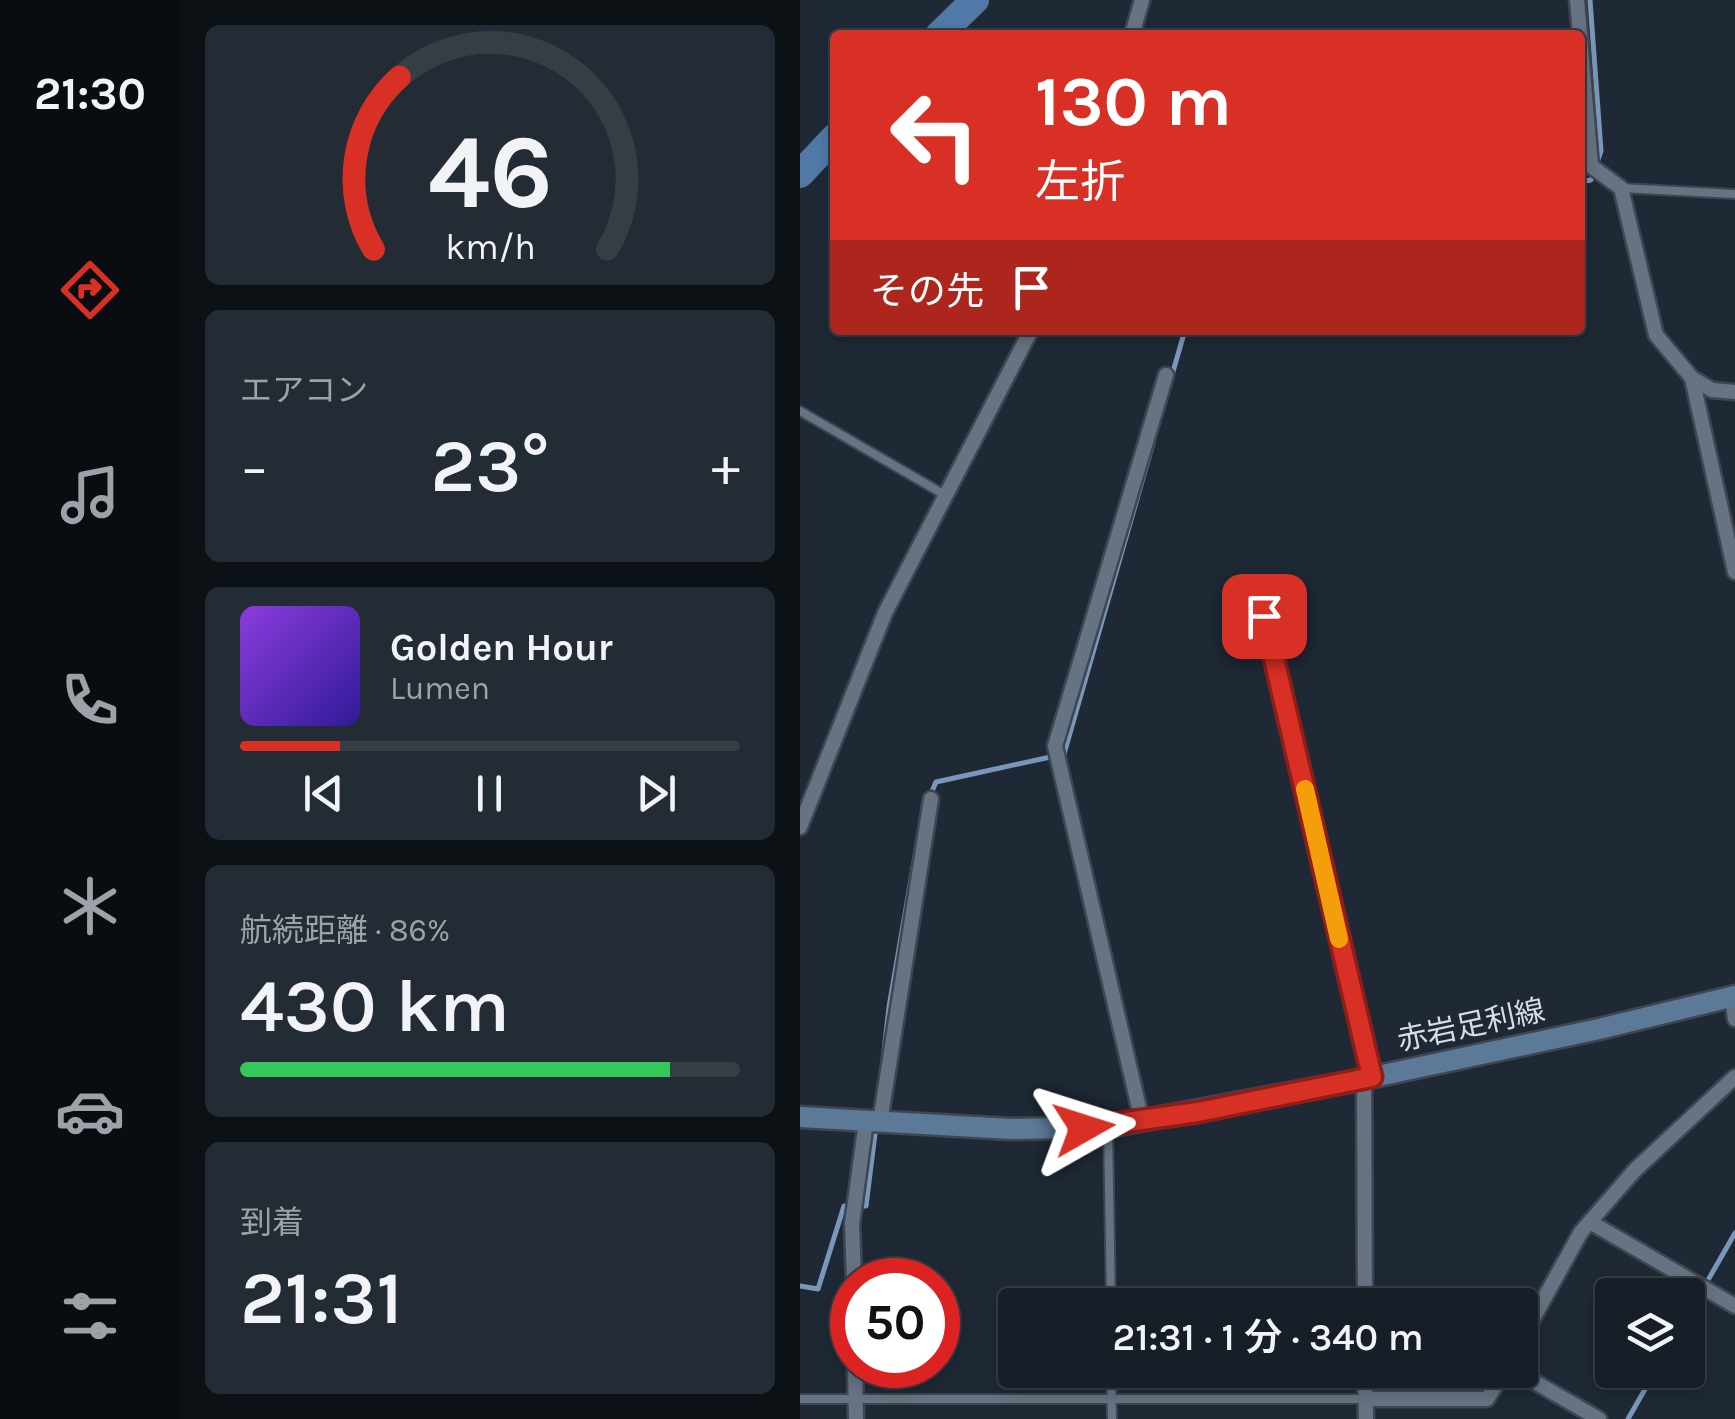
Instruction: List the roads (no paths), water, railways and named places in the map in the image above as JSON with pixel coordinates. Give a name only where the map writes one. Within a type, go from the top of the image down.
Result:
[{"type":"main road","name":"赤岩足利線","points":[[800,1117],[1012,1129],[1108,1127],[1368,1078],[1734,996]]},
{"type":"street","points":[[1133,30],[1142,0]]},
{"type":"street","points":[[1578,0],[1580,30]]},
{"type":"street","points":[[1585,89],[1591,166],[1621,188],[1656,335],[1692,378],[1712,390],[1735,392]]},
{"type":"street","points":[[800,827],[885,614],[1028,335]]},
{"type":"street","points":[[1142,1122],[1055,746],[1166,375]]},
{"type":"street","points":[[1692,378],[1735,572]]},
{"type":"street","points":[[1264,616],[1368,1078],[1365,1288]]},
{"type":"street","points":[[853,1258],[852,1224],[931,798]]},
{"type":"street","points":[[1734,996],[1735,1019]]},
{"type":"street","points":[[1538,1308],[1570,1248],[1590,1222],[1635,1170],[1735,1076]]},
{"type":"street","points":[[1590,1222],[1735,1306]]},
{"type":"street","points":[[1538,1384],[1600,1419]]},
{"type":"street","points":[[856,1388],[856,1419]]},
{"type":"street","points":[[1366,1388],[1366,1419]]},
{"type":"street","points":[[1366,1398],[1487,1399],[1494,1388]]},
{"type":"lane","points":[[1621,188],[1735,194]]},
{"type":"lane","points":[[800,411],[945,495]]},
{"type":"lane","points":[[1108,1127],[1110,1288]]},
{"type":"lane","points":[[1112,1388],[1112,1419]]},
{"type":"lane","points":[[800,1399],[1366,1398]]},
{"type":"waterway","points":[[944,30],[975,0]]},
{"type":"waterway","points":[[1585,181],[1591,180],[1601,151],[1590,0]]},
{"type":"waterway","points":[[800,174],[830,142]]},
{"type":"waterway","points":[[1172,375],[1184,335]]},
{"type":"waterway","points":[[930,796],[936,782],[1064,754],[1153,443]]},
{"type":"waterway","points":[[883,1061],[923,810]]},
{"type":"waterway","points":[[800,1286],[818,1289],[844,1206],[866,1206],[876,1126]]},
{"type":"waterway","points":[[1705,1285],[1735,1233]]},
{"type":"waterway","points":[[1628,1419],[1646,1388]]}]
